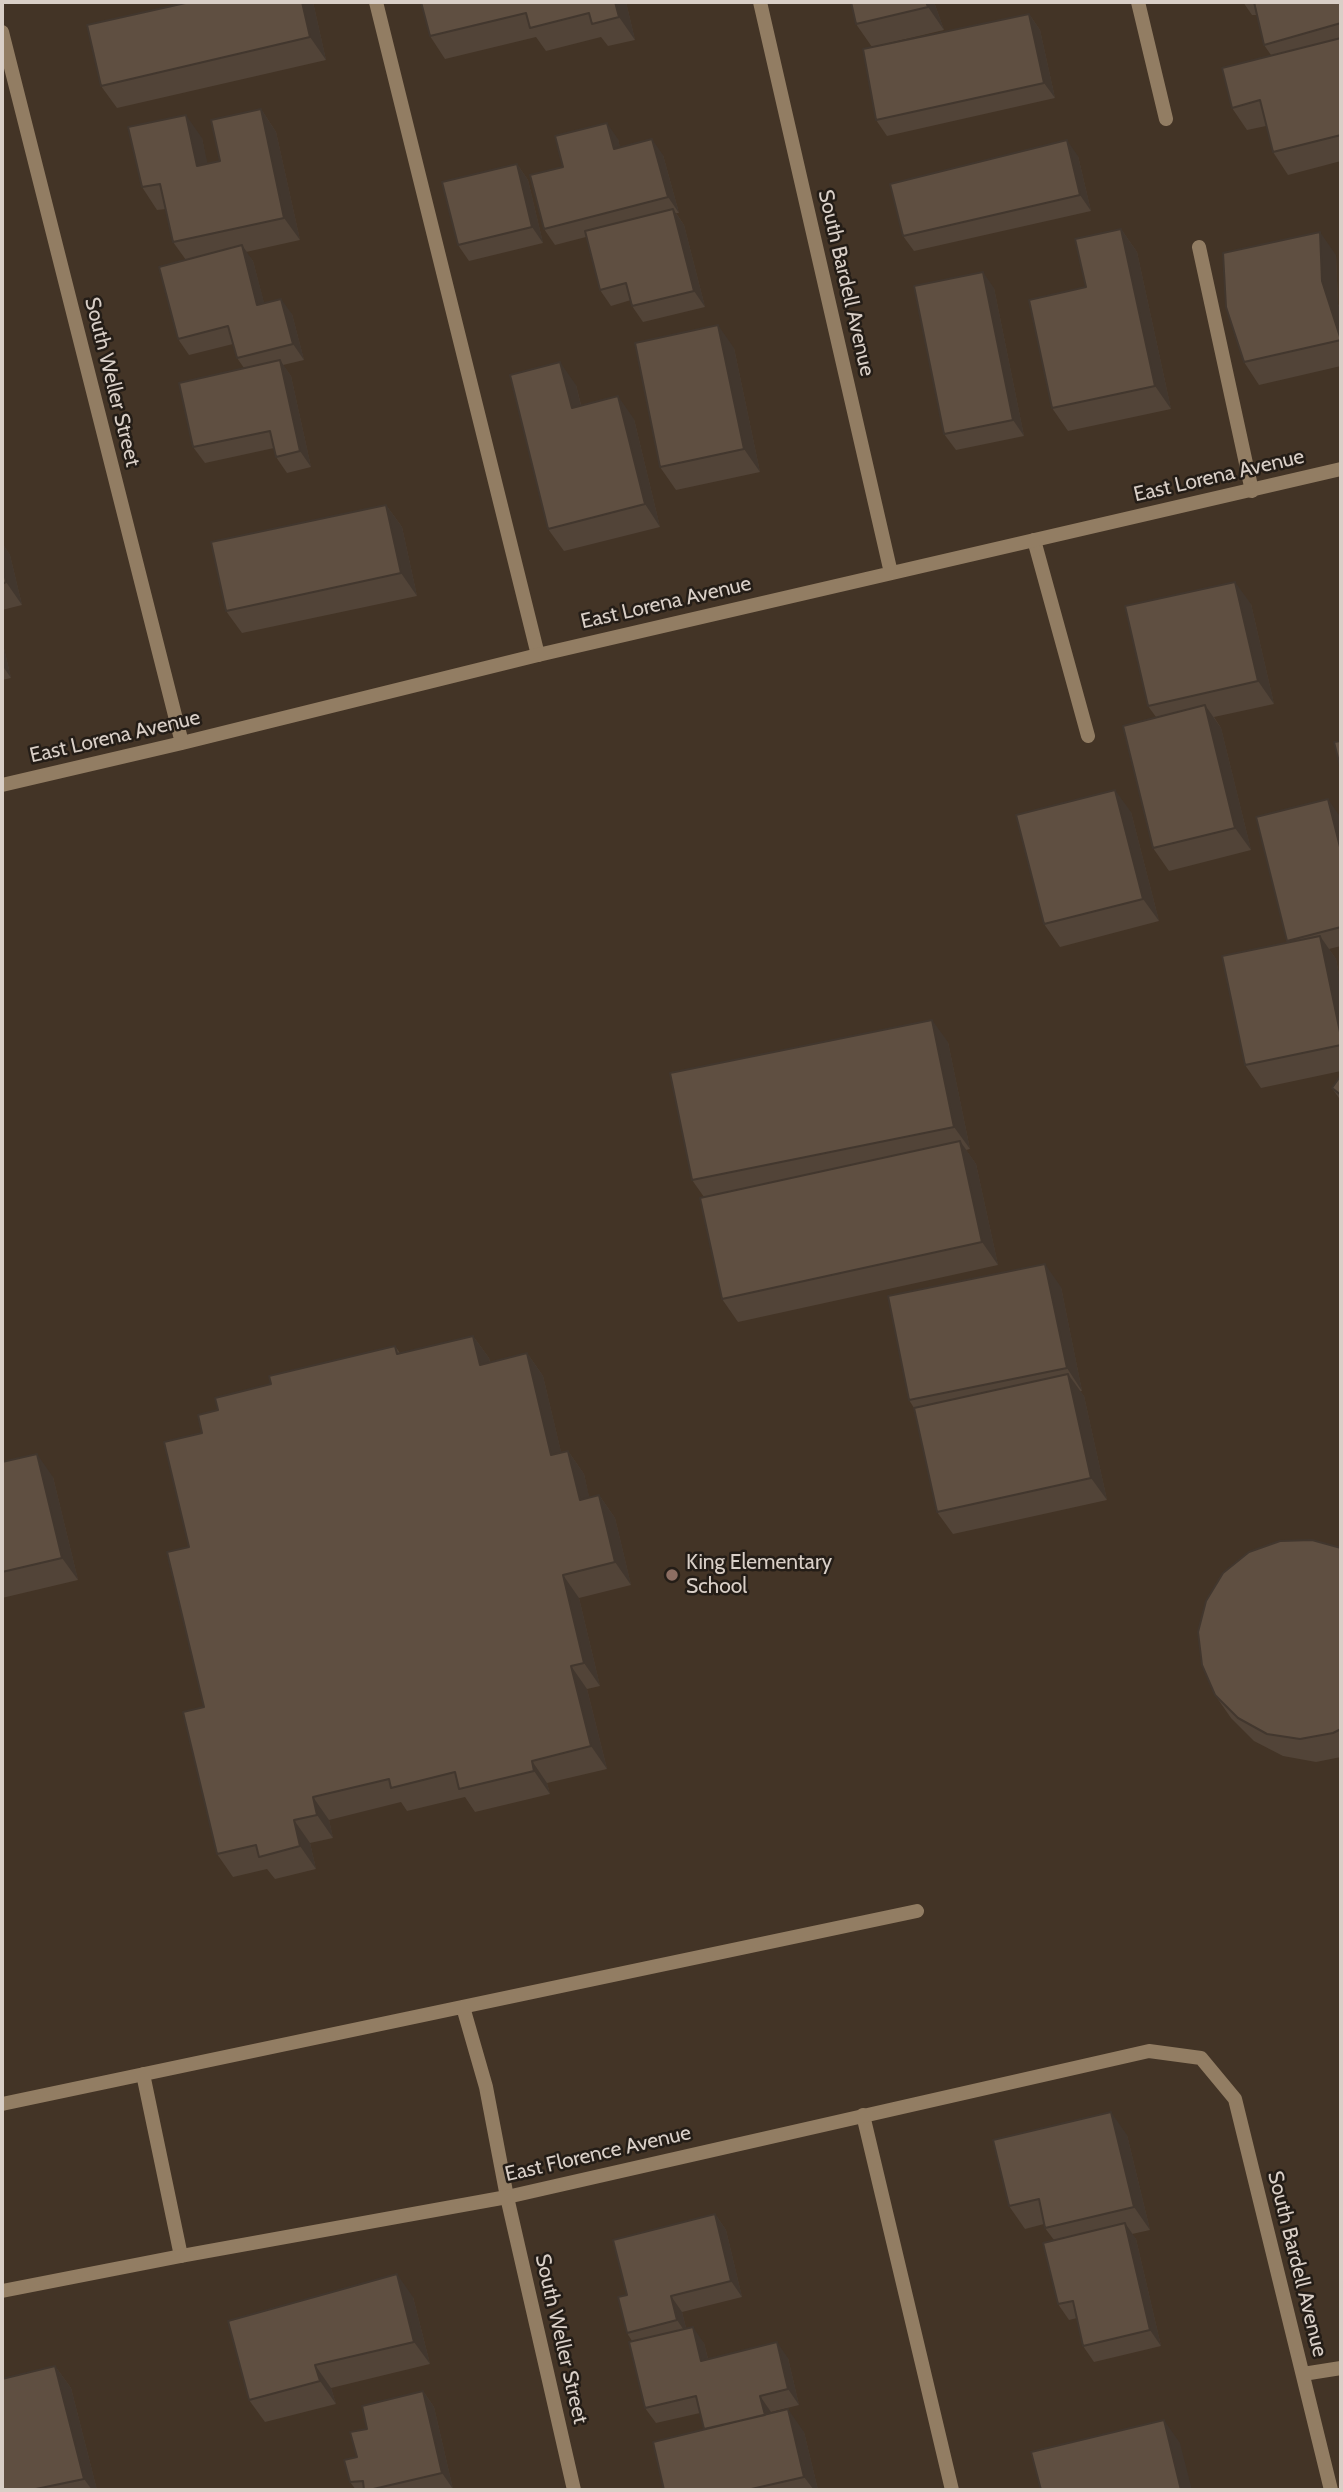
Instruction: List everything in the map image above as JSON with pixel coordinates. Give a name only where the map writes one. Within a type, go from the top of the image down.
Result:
[{"type":"street","points":[[376,2],[538,655]]},
{"type":"street","name":"South Bardell Avenue","points":[[760,2],[891,573]]},
{"type":"street","points":[[1138,2],[1166,119]]},
{"type":"street","name":"South Weller Street","points":[[2,32],[182,743]]},
{"type":"street","points":[[1199,247],[1252,491]]},
{"type":"street","name":"East Lorena Avenue","points":[[2,785],[538,655],[1341,470]]},
{"type":"street","points":[[1034,540],[1088,736]]},
{"type":"street","points":[[2,2104],[917,1911]]},
{"type":"street","name":"South Weller Street","points":[[463,2007],[486,2087],[507,2197],[574,2490]]},
{"type":"street","name":"East Florence Avenue","points":[[2,2291],[507,2197],[1149,2051],[1201,2058]]},
{"type":"street","name":"South Bardell Avenue","points":[[1201,2058],[1235,2099],[1331,2490]]},
{"type":"street","points":[[143,2074],[181,2256]]},
{"type":"street","points":[[863,2115],[952,2490]]},
{"type":"street","points":[[1303,2375],[1341,2368]]},
{"type":"building","points":[[190,2],[302,2],[310,37],[101,86],[87,25]]},
{"type":"building","points":[[421,2],[615,2],[619,17],[592,24],[589,13],[530,28],[526,13],[430,36]]},
{"type":"building","points":[[851,2],[926,2],[928,7],[856,24]]},
{"type":"building","points":[[1254,2],[1341,2],[1341,23],[1264,45]]},
{"type":"building","points":[[1029,14],[1044,83],[876,120],[863,49]]},
{"type":"building","points":[[1341,38],[1341,135],[1273,152],[1260,100],[1232,108],[1222,68]]},
{"type":"building","points":[[261,109],[284,218],[173,242],[160,184],[142,187],[128,127],[186,115],[197,166],[220,161],[211,120]]},
{"type":"building","points":[[607,123],[614,149],[652,139],[668,197],[544,229],[530,175],[563,167],[555,136]]},
{"type":"building","points":[[1067,140],[1080,195],[903,236],[890,184]]},
{"type":"building","points":[[517,164],[532,227],[458,245],[442,182]]},
{"type":"building","points":[[673,209],[694,291],[632,306],[626,283],[600,290],[585,231]]},
{"type":"building","points":[[1121,229],[1155,386],[1052,408],[1029,300],[1086,287],[1075,239]]},
{"type":"building","points":[[1320,232],[1322,281],[1341,340],[1244,362],[1226,307],[1223,253]]},
{"type":"building","points":[[242,245],[257,305],[281,299],[293,344],[237,358],[228,326],[178,339],[159,267]]},
{"type":"building","points":[[983,272],[1013,420],[944,434],[914,286]]},
{"type":"building","points":[[718,325],[744,449],[660,467],[635,343]]},
{"type":"building","points":[[280,360],[300,451],[276,457],[270,431],[193,447],[179,383]]},
{"type":"building","points":[[560,362],[572,408],[618,396],[645,504],[548,529],[510,375]]},
{"type":"building","points":[[386,505],[401,573],[226,611],[211,542]]},
{"type":"building","points":[[2,564],[6,582],[2,584]]},
{"type":"building","points":[[1235,582],[1258,681],[1148,706],[1125,606]]},
{"type":"building","points":[[1205,705],[1235,828],[1153,848],[1123,726]]},
{"type":"building","points":[[1341,741],[1341,770],[1334,742]]},
{"type":"building","points":[[1115,790],[1143,899],[1044,924],[1016,815]]},
{"type":"building","points":[[1328,799],[1341,851],[1341,927],[1287,941],[1256,817]]},
{"type":"building","points":[[1320,936],[1341,1045],[1245,1065],[1222,956]]},
{"type":"building","points":[[932,1020],[954,1127],[692,1180],[670,1073]]},
{"type":"building","points":[[1341,1075],[1341,1095],[1332,1088]]},
{"type":"building","points":[[960,1141],[982,1242],[722,1299],[700,1198]]},
{"type":"building","points":[[1045,1264],[1067,1368],[909,1400],[888,1296]]},
{"type":"building","points":[[473,1336],[480,1365],[527,1353],[551,1455],[568,1451],[580,1500],[599,1495],[615,1562],[563,1575],[584,1663],[571,1666],[591,1746],[532,1761],[534,1771],[459,1789],[455,1772],[391,1788],[389,1779],[313,1797],[317,1815],[294,1820],[300,1846],[259,1857],[256,1845],[217,1854],[183,1712],[204,1707],[167,1552],[189,1547],[164,1442],[202,1433],[198,1415],[218,1410],[215,1398],[271,1384],[269,1376],[395,1346],[397,1354]]},
{"type":"building","points":[[1068,1374],[1091,1478],[937,1512],[914,1408]]},
{"type":"building","points":[[37,1454],[62,1558],[2,1572],[2,1462]]},
{"type":"building","points":[[1312,1540],[1341,1548],[1341,1729],[1300,1739],[1267,1734],[1238,1718],[1215,1695],[1202,1665],[1198,1632],[1206,1601],[1223,1573],[1249,1552],[1280,1541]]},
{"type":"building","points":[[1111,2112],[1134,2207],[1045,2228],[1039,2199],[1009,2206],[993,2140]]},
{"type":"building","points":[[715,2214],[731,2281],[671,2296],[677,2320],[627,2333],[618,2297],[627,2295],[613,2240]]},
{"type":"building","points":[[1125,2223],[1150,2330],[1083,2346],[1073,2301],[1058,2304],[1043,2243]]},
{"type":"building","points":[[397,2274],[414,2342],[315,2365],[320,2381],[249,2400],[228,2321]]},
{"type":"building","points":[[693,2327],[701,2361],[777,2342],[788,2389],[760,2396],[765,2415],[704,2429],[696,2396],[645,2408],[629,2342]]},
{"type":"building","points":[[55,2366],[84,2479],[31,2490],[2,2490],[2,2379]]},
{"type":"building","points":[[423,2391],[442,2473],[369,2490],[364,2490],[363,2481],[350,2482],[344,2460],[357,2457],[350,2432],[367,2429],[362,2406]]},
{"type":"building","points":[[788,2409],[804,2477],[747,2490],[664,2490],[653,2442]]},
{"type":"building","points":[[1164,2420],[1181,2490],[1041,2490],[1031,2452]]},
{"type":"place","name":"King Elementary School","points":[[672,1575]]}]
